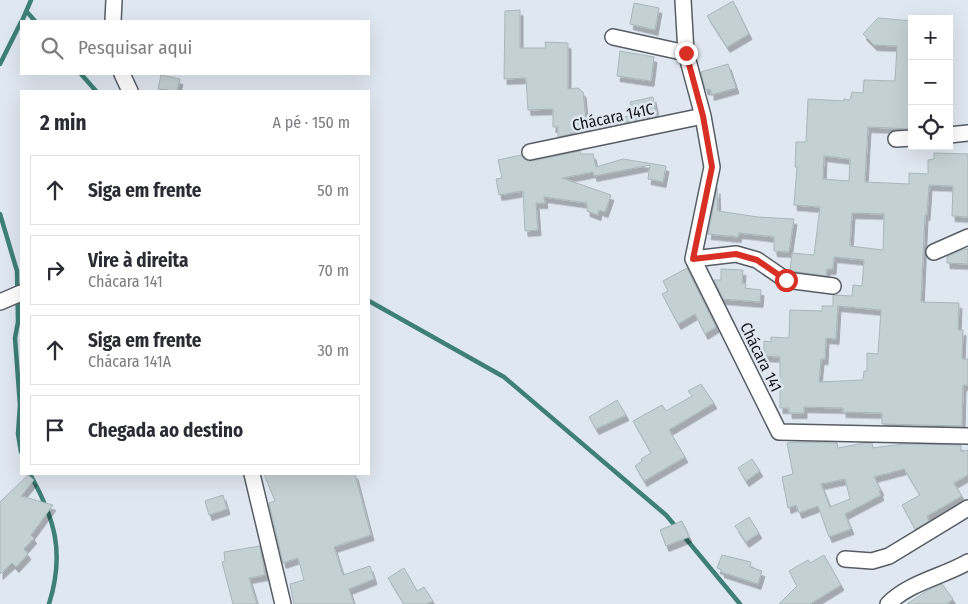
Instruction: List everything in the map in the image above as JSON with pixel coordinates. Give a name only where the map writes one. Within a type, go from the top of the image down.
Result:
[{"type":"street","points":[[113,20],[114,0]]},
{"type":"street","points":[[683,0],[686,53],[703,116],[712,167],[693,259],[736,254],[757,260],[786,280],[832,286]]},
{"type":"street","points":[[613,37],[686,53]]},
{"type":"street","points":[[122,75],[130,90]]},
{"type":"street","name":"Chácara 141C","points":[[530,152],[703,116]]},
{"type":"street","points":[[953,135],[968,133]]},
{"type":"street","points":[[896,139],[908,138]]},
{"type":"street","points":[[934,252],[968,237]]},
{"type":"street","name":"Chácara 141","points":[[693,259],[779,432],[968,436]]},
{"type":"street","points":[[0,302],[20,292]]},
{"type":"street","points":[[252,475],[284,604]]},
{"type":"street","points":[[845,559],[872,561],[889,556],[968,508]]},
{"type":"street","points":[[888,604],[921,582],[968,562]]},
{"type":"building","points":[[733,1],[749,34],[727,47],[707,16]]},
{"type":"building","points":[[634,3],[659,8],[655,30],[630,24]]},
{"type":"building","points":[[520,10],[520,48],[546,48],[545,42],[568,43],[568,89],[578,88],[583,92],[587,130],[558,137],[558,127],[553,127],[553,109],[528,110],[526,78],[504,79],[505,11]]},
{"type":"building","points":[[878,18],[908,21],[908,129],[868,127],[865,182],[909,184],[909,173],[928,174],[928,160],[934,159],[934,153],[968,154],[968,217],[952,216],[953,186],[929,185],[927,215],[925,215],[921,302],[959,303],[958,330],[963,330],[962,359],[968,359],[968,385],[963,385],[962,426],[882,424],[882,413],[843,412],[843,408],[804,407],[804,413],[789,413],[789,408],[780,408],[780,357],[764,356],[764,341],[771,342],[771,337],[789,338],[790,310],[822,311],[822,306],[833,306],[833,295],[852,296],[853,285],[862,286],[864,260],[834,257],[833,269],[827,269],[826,276],[790,271],[792,253],[814,255],[820,207],[794,205],[797,167],[795,167],[796,142],[806,142],[808,99],[850,100],[852,92],[863,93],[864,80],[895,81],[897,46],[874,45],[863,34]],"holes":[[[824,156],[850,159],[849,181],[823,179]],[[852,213],[884,214],[883,250],[850,246]],[[838,306],[881,310],[878,354],[867,353],[867,371],[864,371],[863,380],[819,382],[821,359],[825,359],[826,338],[836,339]]]},
{"type":"building","points":[[620,51],[654,57],[651,81],[617,76]]},
{"type":"building","points":[[728,64],[736,88],[711,95],[711,90],[705,89],[701,72]]},
{"type":"building","points":[[161,75],[180,79],[177,90],[158,89]]},
{"type":"building","points":[[653,97],[657,116],[598,128],[598,123],[633,115],[630,102]]},
{"type":"building","points":[[580,151],[581,154],[593,154],[596,167],[623,159],[666,166],[663,182],[648,179],[650,165],[594,176],[593,172],[562,178],[611,195],[605,212],[599,210],[598,215],[587,211],[587,203],[544,197],[545,203],[536,203],[538,230],[525,231],[523,191],[499,195],[496,179],[502,178],[498,160],[521,155],[527,161],[532,161]]},
{"type":"building","points":[[717,188],[718,211],[758,217],[794,219],[789,252],[774,251],[774,237],[739,233],[738,237],[708,234]]},
{"type":"building","points":[[968,249],[968,264],[947,263],[947,257]]},
{"type":"building","points":[[687,268],[716,327],[705,334],[695,314],[678,324],[662,294],[668,291],[663,281]]},
{"type":"building","points":[[721,269],[743,270],[742,283],[746,284],[745,288],[761,290],[760,302],[723,299],[714,280],[721,280]]},
{"type":"building","points":[[701,384],[714,403],[669,430],[685,457],[644,481],[635,466],[642,461],[641,459],[651,453],[633,421],[662,405],[666,411],[692,396],[688,391]]},
{"type":"building","points":[[617,400],[626,415],[596,429],[589,417]]},
{"type":"building","points":[[787,443],[837,443],[838,448],[864,443],[872,443],[873,448],[903,444],[961,445],[961,452],[968,450],[968,475],[954,483],[962,496],[927,516],[929,521],[915,529],[902,505],[920,495],[904,469],[874,477],[881,490],[879,491],[881,495],[845,514],[851,529],[829,537],[818,506],[799,513],[796,505],[788,508],[782,477],[793,474]],"holes":[[[845,479],[850,499],[830,507],[821,484]]]},
{"type":"building","points":[[752,459],[760,471],[746,481],[738,468]]},
{"type":"building","points":[[28,475],[34,480],[21,496],[53,505],[31,535],[34,538],[24,549],[28,554],[16,567],[12,563],[0,574],[0,502]]},
{"type":"building","points":[[264,475],[355,475],[371,535],[334,547],[343,575],[370,566],[374,579],[349,589],[354,604],[294,604],[290,584],[304,580],[298,558],[283,563],[269,503],[275,501]]},
{"type":"building","points":[[223,495],[227,509],[209,515],[205,501]]},
{"type":"building","points":[[749,517],[759,533],[746,542],[735,526]]},
{"type":"building","points":[[682,521],[689,537],[666,546],[660,530]]},
{"type":"building","points":[[260,546],[265,575],[249,578],[257,604],[233,604],[222,562],[225,561],[224,552]]},
{"type":"building","points":[[722,555],[751,562],[750,567],[762,571],[758,584],[721,572],[722,570],[717,568]]},
{"type":"building","points":[[824,555],[841,585],[810,604],[779,604],[797,586],[789,571],[808,560],[810,563]]},
{"type":"building","points":[[404,568],[417,591],[424,587],[433,601],[426,604],[404,604],[388,578]]},
{"type":"building","points":[[942,584],[953,599],[947,604],[907,604],[928,590]]},
{"type":"waterway","points":[[22,20],[31,0]]},
{"type":"waterway","points":[[27,12],[34,20]]},
{"type":"waterway","points":[[0,64],[20,24]]},
{"type":"waterway","points":[[82,75],[95,90]]},
{"type":"waterway","points":[[0,214],[17,271],[18,322],[15,338],[20,405]]},
{"type":"waterway","points":[[370,302],[504,377],[666,515],[677,528]]},
{"type":"waterway","points":[[20,405],[18,434],[20,446]]},
{"type":"waterway","points":[[31,475],[46,506],[55,537],[57,552],[56,568],[49,604]]},
{"type":"waterway","points":[[682,534],[740,604]]},
{"type":"route","points":[[686,53],[703,116],[712,167],[693,259],[736,254],[757,260],[774,274],[786,280]]}]
